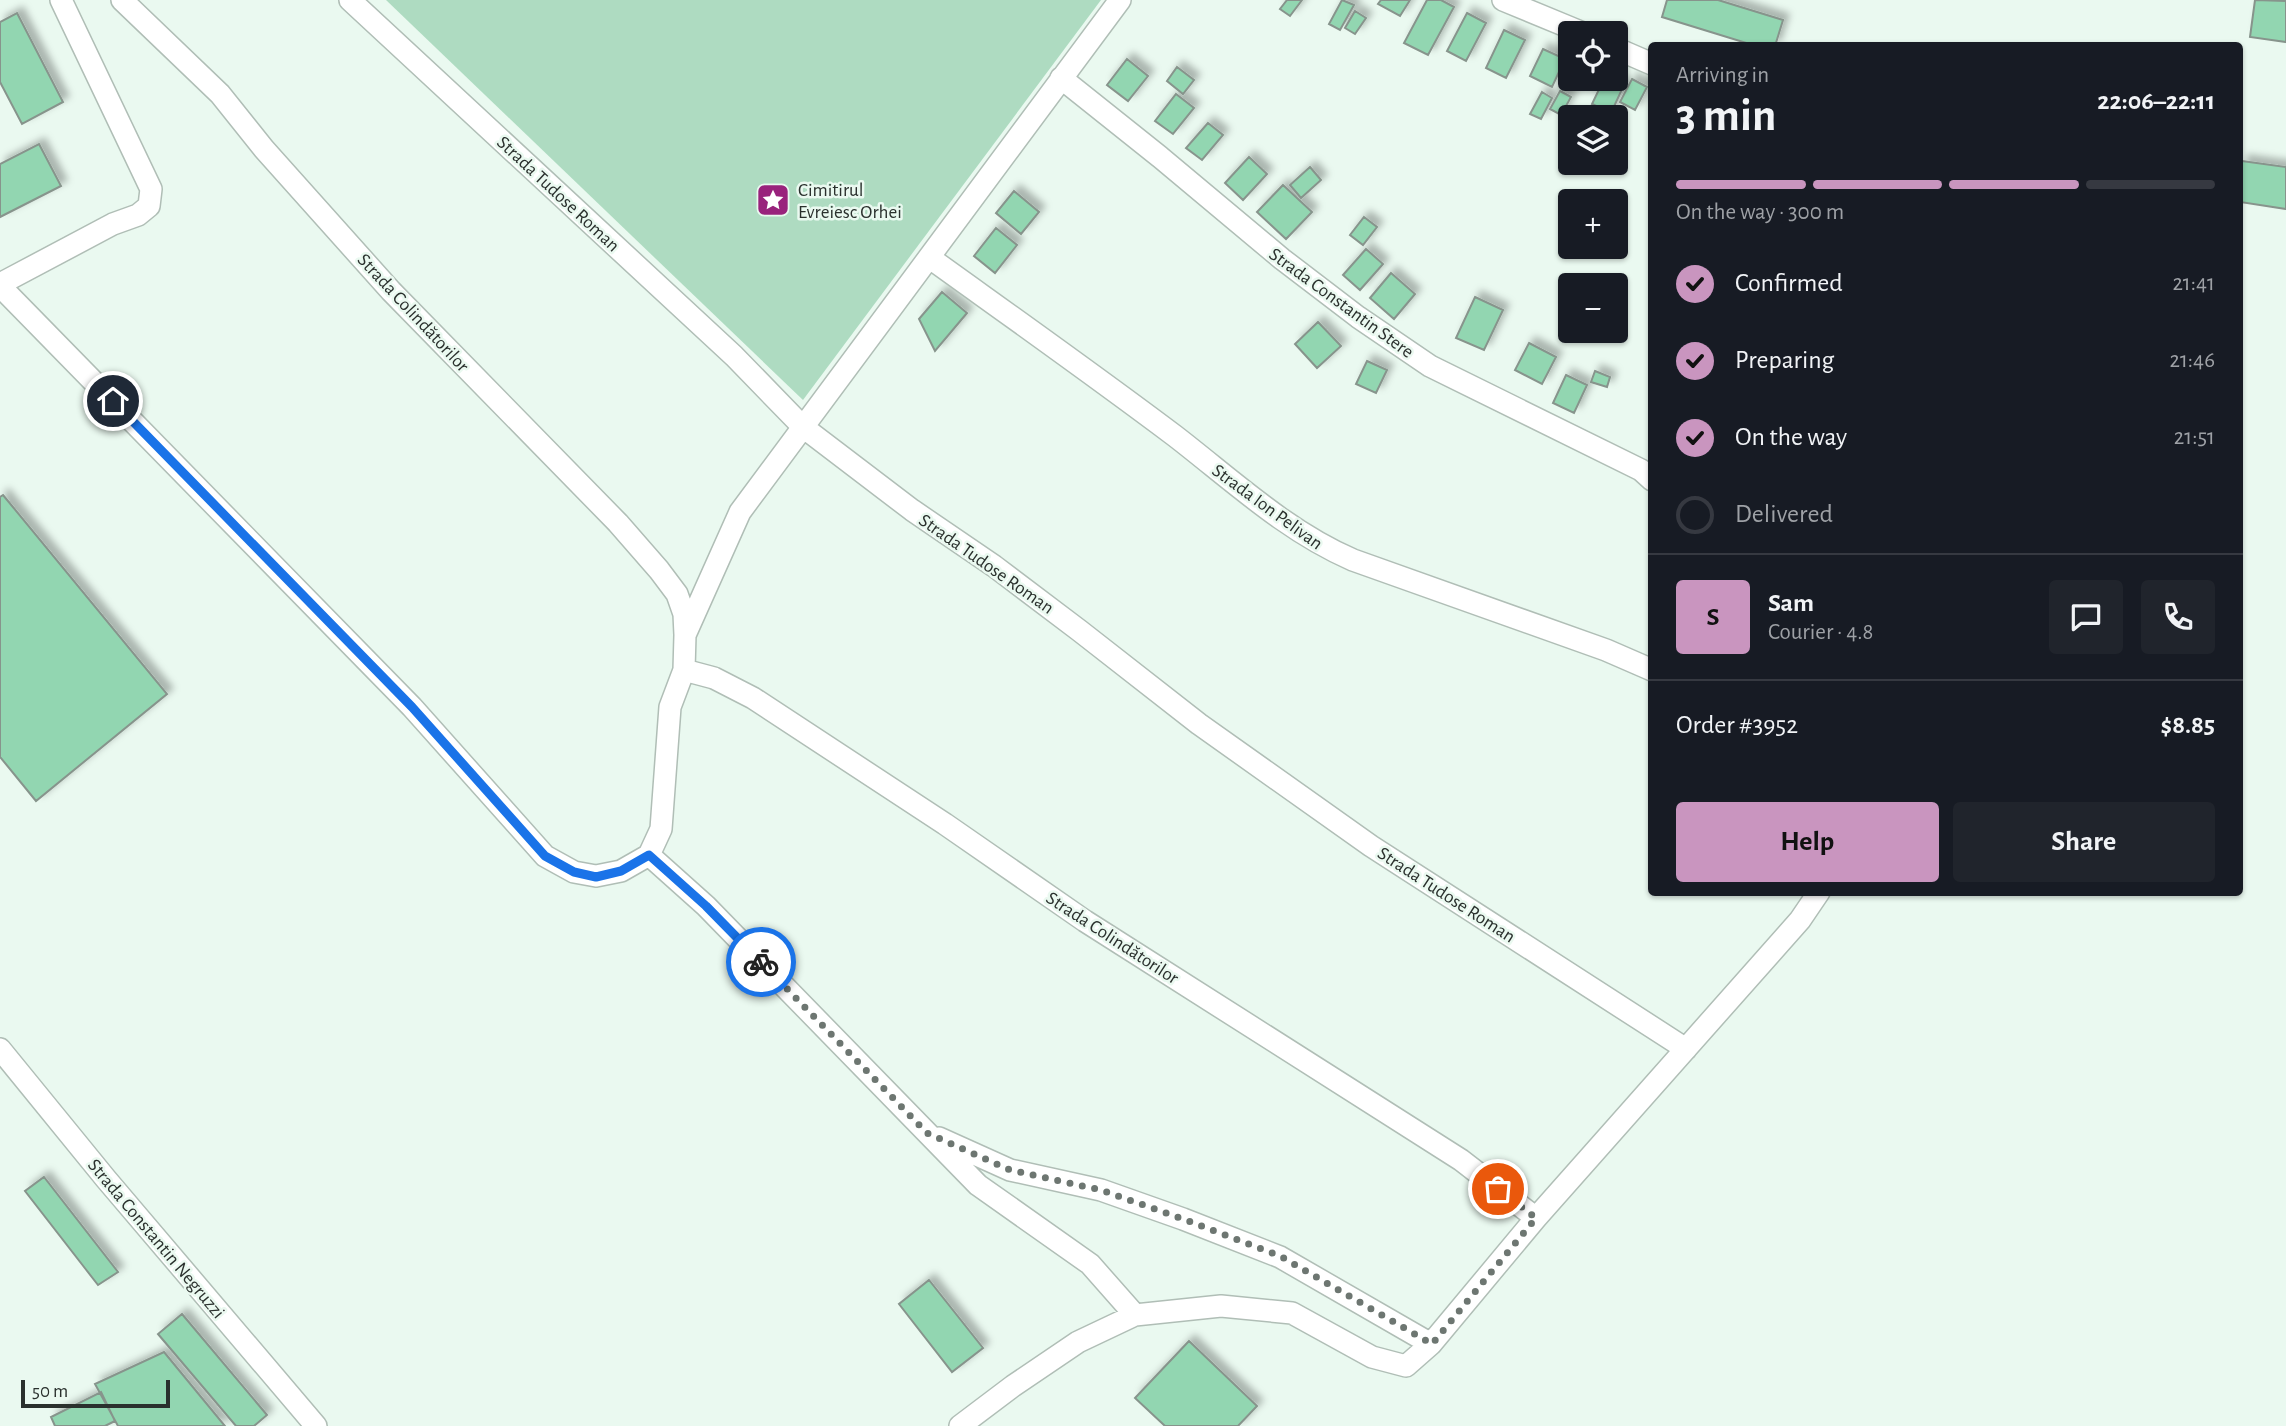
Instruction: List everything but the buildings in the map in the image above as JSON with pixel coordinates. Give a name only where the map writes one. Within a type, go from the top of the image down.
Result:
[{"type":"street","points":[[61,0],[151,189],[149,206],[138,215],[113,224],[0,285],[412,707],[545,856],[574,872],[596,877],[621,871],[649,855],[661,829],[670,707],[684,670],[685,635],[740,512],[1120,0]]},
{"type":"street","name":"Strada Colindătorilor","points":[[122,0],[219,94],[264,149],[391,291],[618,523],[677,594],[684,614],[685,635]]},
{"type":"street","name":"Strada Tudose Roman","points":[[350,0],[734,356],[803,427],[912,510],[1080,631],[1199,724],[1360,838],[1686,1049]]},
{"type":"street","points":[[1503,0],[1558,23]]},
{"type":"street","points":[[1628,54],[1648,62]]},
{"type":"street","name":"Strada Constantin Stere","points":[[1061,78],[1282,259],[1358,317],[1430,366],[1641,470],[1648,476]]},
{"type":"street","name":"Strada Ion Pelivan","points":[[930,258],[1174,435],[1282,520],[1322,547],[1606,650],[1648,668]]},
{"type":"street","name":"Strada Colindătorilor","points":[[684,670],[714,678],[753,698],[946,824],[1085,920],[1461,1160],[1536,1218]]},
{"type":"street","points":[[649,855],[706,906],[978,1185],[1090,1264],[1135,1315]]},
{"type":"street","points":[[960,1426],[1078,1342],[1135,1315],[1221,1306],[1292,1313],[1372,1357],[1406,1366],[1432,1344],[1536,1218],[1800,920],[1816,896]]},
{"type":"street","name":"Strada Constantin Negruzzi","points":[[0,1049],[106,1179],[316,1426]]},
{"type":"street","points":[[927,1133],[1010,1170],[1101,1190],[1280,1256],[1432,1344]]},
{"type":"green space","name":"Cimitirul Evreiesc Orhei","points":[[386,0],[1101,0],[803,400]]},
{"type":"way so far","points":[[761,962],[927,1133],[1010,1170],[1101,1190],[1280,1256],[1432,1344],[1536,1218],[1498,1189]]},
{"type":"place","name":"Cimitirul Evreiesc Orhei","points":[[773,200]]},
{"type":"route","points":[[113,401],[412,707],[545,856],[574,872],[596,877],[621,871],[649,855],[706,906],[761,962]]}]
